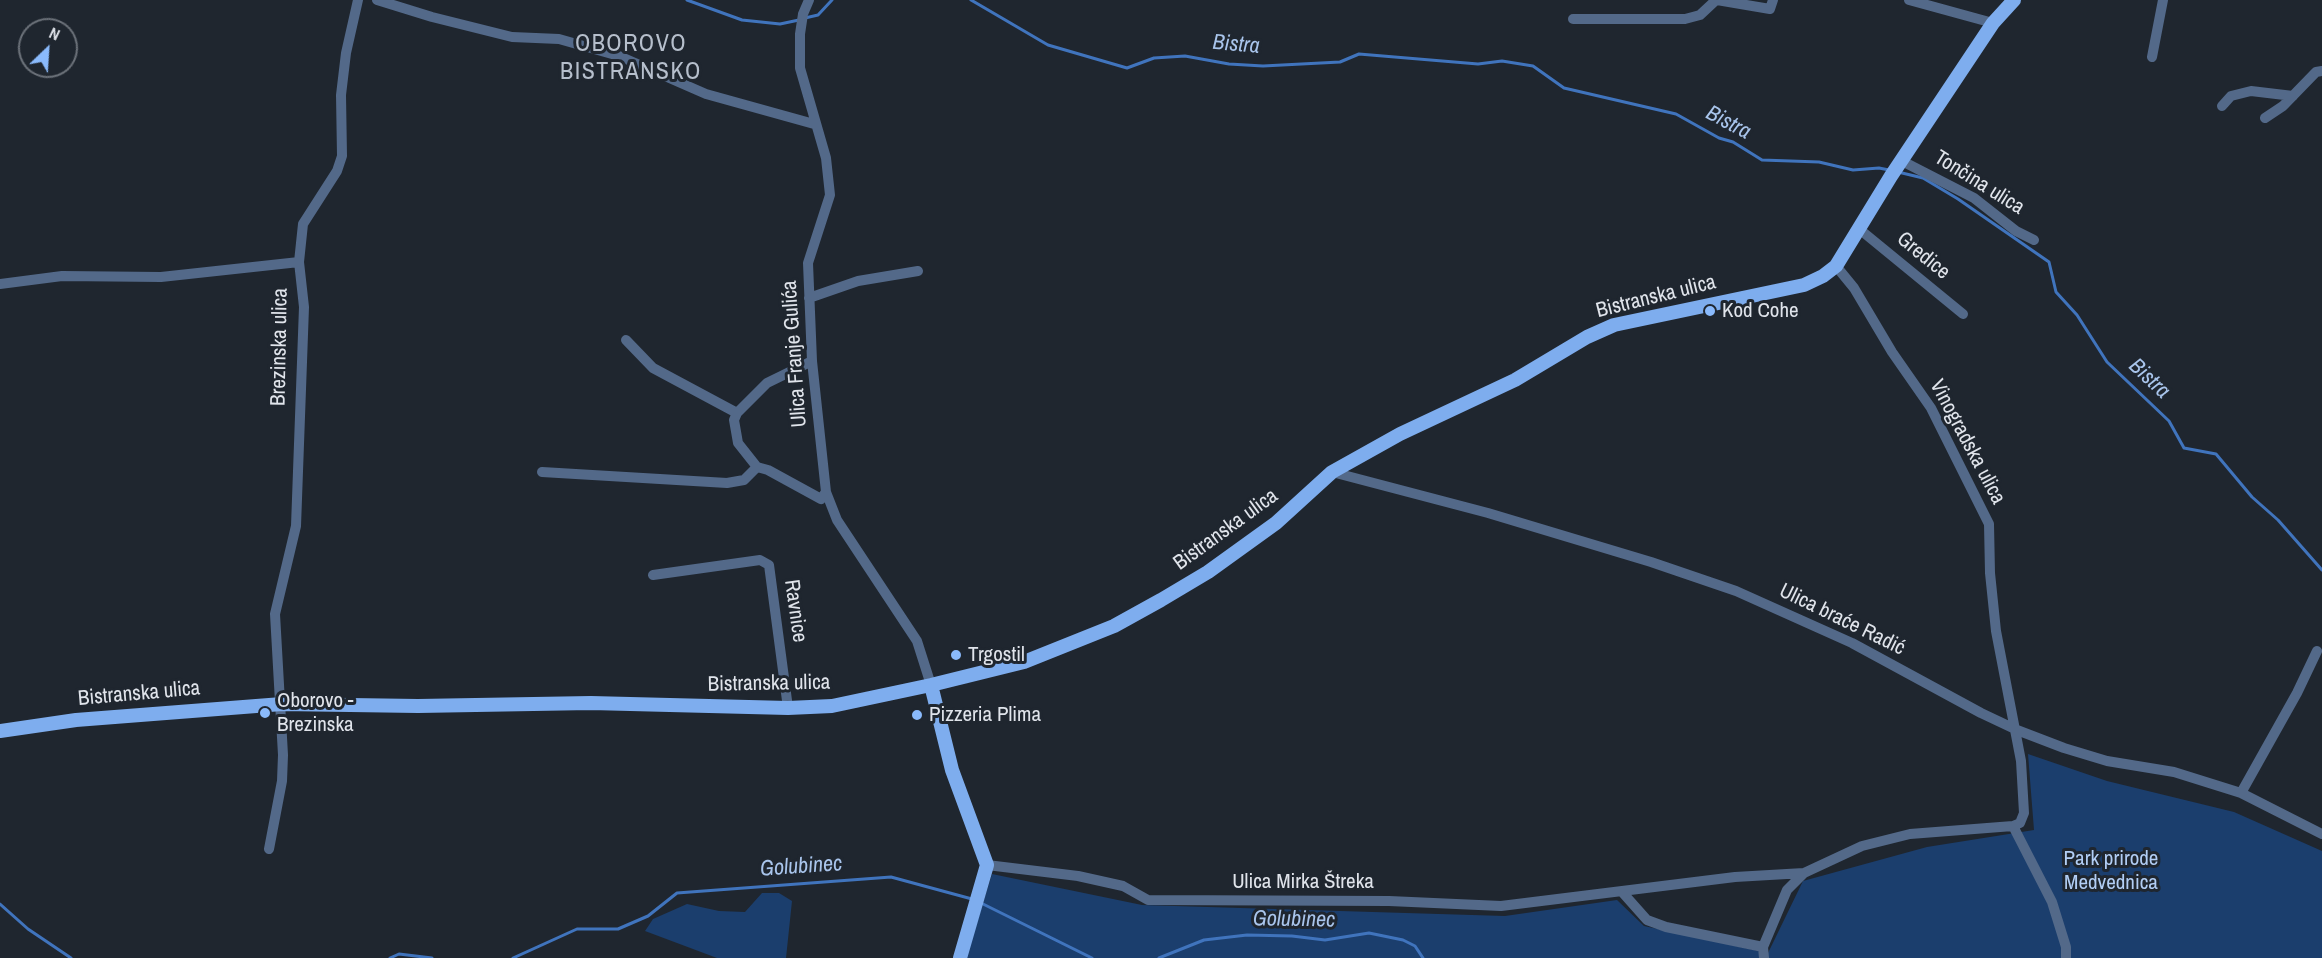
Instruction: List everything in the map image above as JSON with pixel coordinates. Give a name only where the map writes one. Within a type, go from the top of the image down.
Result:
[{"type":"main road","name":"Bistranska ulica","points":[[0,731],[76,720],[282,704],[418,706],[591,703],[788,708],[832,706],[1024,662],[1114,626],[1198,577],[1251,541],[1276,523],[1332,472],[1400,434],[1515,380],[1587,337],[1614,325],[1804,285],[1836,266],[1858,228],[1993,23],[2014,0]]},
{"type":"main road","points":[[931,685],[952,770],[987,865],[960,958]]},
{"type":"street","name":"Brezinska ulica","points":[[282,704],[275,614],[297,526],[304,308],[299,262],[303,224],[337,171],[342,156],[341,95],[346,52],[358,0]]},
{"type":"street","points":[[377,0],[432,17],[512,37],[559,39],[620,56],[706,94],[814,124]]},
{"type":"street","name":"Ulica Franje Gulića","points":[[809,0],[803,14],[800,68],[814,124],[826,158],[830,195],[808,263],[812,361],[826,492],[837,520],[917,641],[931,685]]},
{"type":"street","points":[[1573,19],[1684,19],[1700,15],[1716,0],[1770,9],[1773,0]]},
{"type":"street","points":[[1909,0],[1993,23]]},
{"type":"street","points":[[2152,57],[2163,0]]},
{"type":"street","points":[[2265,118],[2293,96],[2316,72],[2322,71]]},
{"type":"street","points":[[2222,106],[2232,96],[2251,91],[2293,96]]},
{"type":"street","name":"Tončina ulica","points":[[1898,167],[1974,198],[2016,231],[2034,240]]},
{"type":"street","name":"Gredice","points":[[1858,228],[1963,314]]},
{"type":"street","points":[[0,284],[62,276],[161,277],[299,262]]},
{"type":"street","name":"Vinogradska ulica","points":[[1836,266],[1854,288],[1892,352],[1931,408],[1989,524],[1990,573],[1996,631],[2017,730],[2024,813],[2020,823],[2013,826]]},
{"type":"street","points":[[809,298],[858,281],[918,271]]},
{"type":"street","points":[[626,340],[653,368],[737,412]]},
{"type":"street","points":[[812,361],[767,383],[737,412],[734,420],[738,443],[757,467],[779,475],[821,499],[826,492]]},
{"type":"street","points":[[542,472],[727,483],[744,480],[757,467]]},
{"type":"street","name":"Ulica braće Radić","points":[[1332,472],[1488,513],[1651,562],[1736,591],[1852,643],[2017,730],[2107,761],[2174,772],[2241,793],[2322,834]]},
{"type":"street","name":"Ravnice","points":[[653,575],[760,560],[769,565],[788,708]]},
{"type":"street","points":[[2241,793],[2293,702],[2316,651]]},
{"type":"street","points":[[269,849],[282,781],[282,704]]},
{"type":"street","points":[[1623,893],[1647,921],[1763,953],[1788,890],[1804,873],[1862,846],[1910,834],[2013,826],[2052,902],[2066,947],[2066,958]]},
{"type":"street","name":"Ulica Mirka Štreka","points":[[987,865],[1089,878],[1122,886],[1148,900],[1389,902],[1501,906],[1623,893],[1735,877],[1804,873]]},
{"type":"green space","name":"Park prirode Medvednica","points":[[2028,754],[2107,781],[2234,812],[2322,851],[2322,958],[966,958],[992,874],[1142,905],[1505,916],[1617,900],[1644,926],[1768,953],[1803,881],[1927,847],[2034,830]]},
{"type":"green space","points":[[762,893],[779,893],[792,901],[786,958],[717,958],[645,931],[653,919],[687,904],[719,911],[745,912]]},
{"type":"waterway","name":"Bistra","points":[[687,0],[742,20],[780,24],[799,20]]},
{"type":"waterway","name":"Bistra","points":[[805,18],[818,15],[832,0]]},
{"type":"waterway","name":"Bistra","points":[[971,0],[1048,45],[1127,68],[1154,58],[1185,56],[1229,64],[1263,66],[1340,62],[1359,54],[1478,64],[1502,61],[1533,66],[1564,88],[1676,114],[1719,138],[1733,142],[1762,160],[1819,162],[1853,170],[1879,168],[1889,170]]},
{"type":"waterway","name":"Bistra","points":[[1898,172],[1923,178],[1958,199],[2049,262],[2056,292],[2077,315],[2107,362],[2169,421],[2184,448],[2216,454],[2252,497],[2278,520],[2322,570]]},
{"type":"waterway","name":"Golubinec","points":[[513,958],[577,929],[618,929],[648,916],[677,893],[891,877],[972,899]]},
{"type":"waterway","name":"Golubinec","points":[[981,903],[1092,958]]},
{"type":"waterway","name":"Golubinec","points":[[0,904],[28,929],[71,958]]},
{"type":"waterway","name":"Golubinec","points":[[1159,958],[1204,940],[1247,935],[1292,936],[1325,940],[1369,933],[1403,940],[1415,946],[1423,958]]},
{"type":"waterway","name":"Golubinec","points":[[390,958],[399,954],[432,958]]},
{"type":"place","name":"Kod Cohe","points":[[1710,311]]},
{"type":"place","name":"Trgostil","points":[[956,655]]},
{"type":"place","name":"Oborovo - Brezinska","points":[[265,713]]},
{"type":"place","name":"Pizzeria Plima","points":[[917,715]]},
{"type":"district","name":"OBOROVO BISTRANSKO","points":[[631,59]]}]
